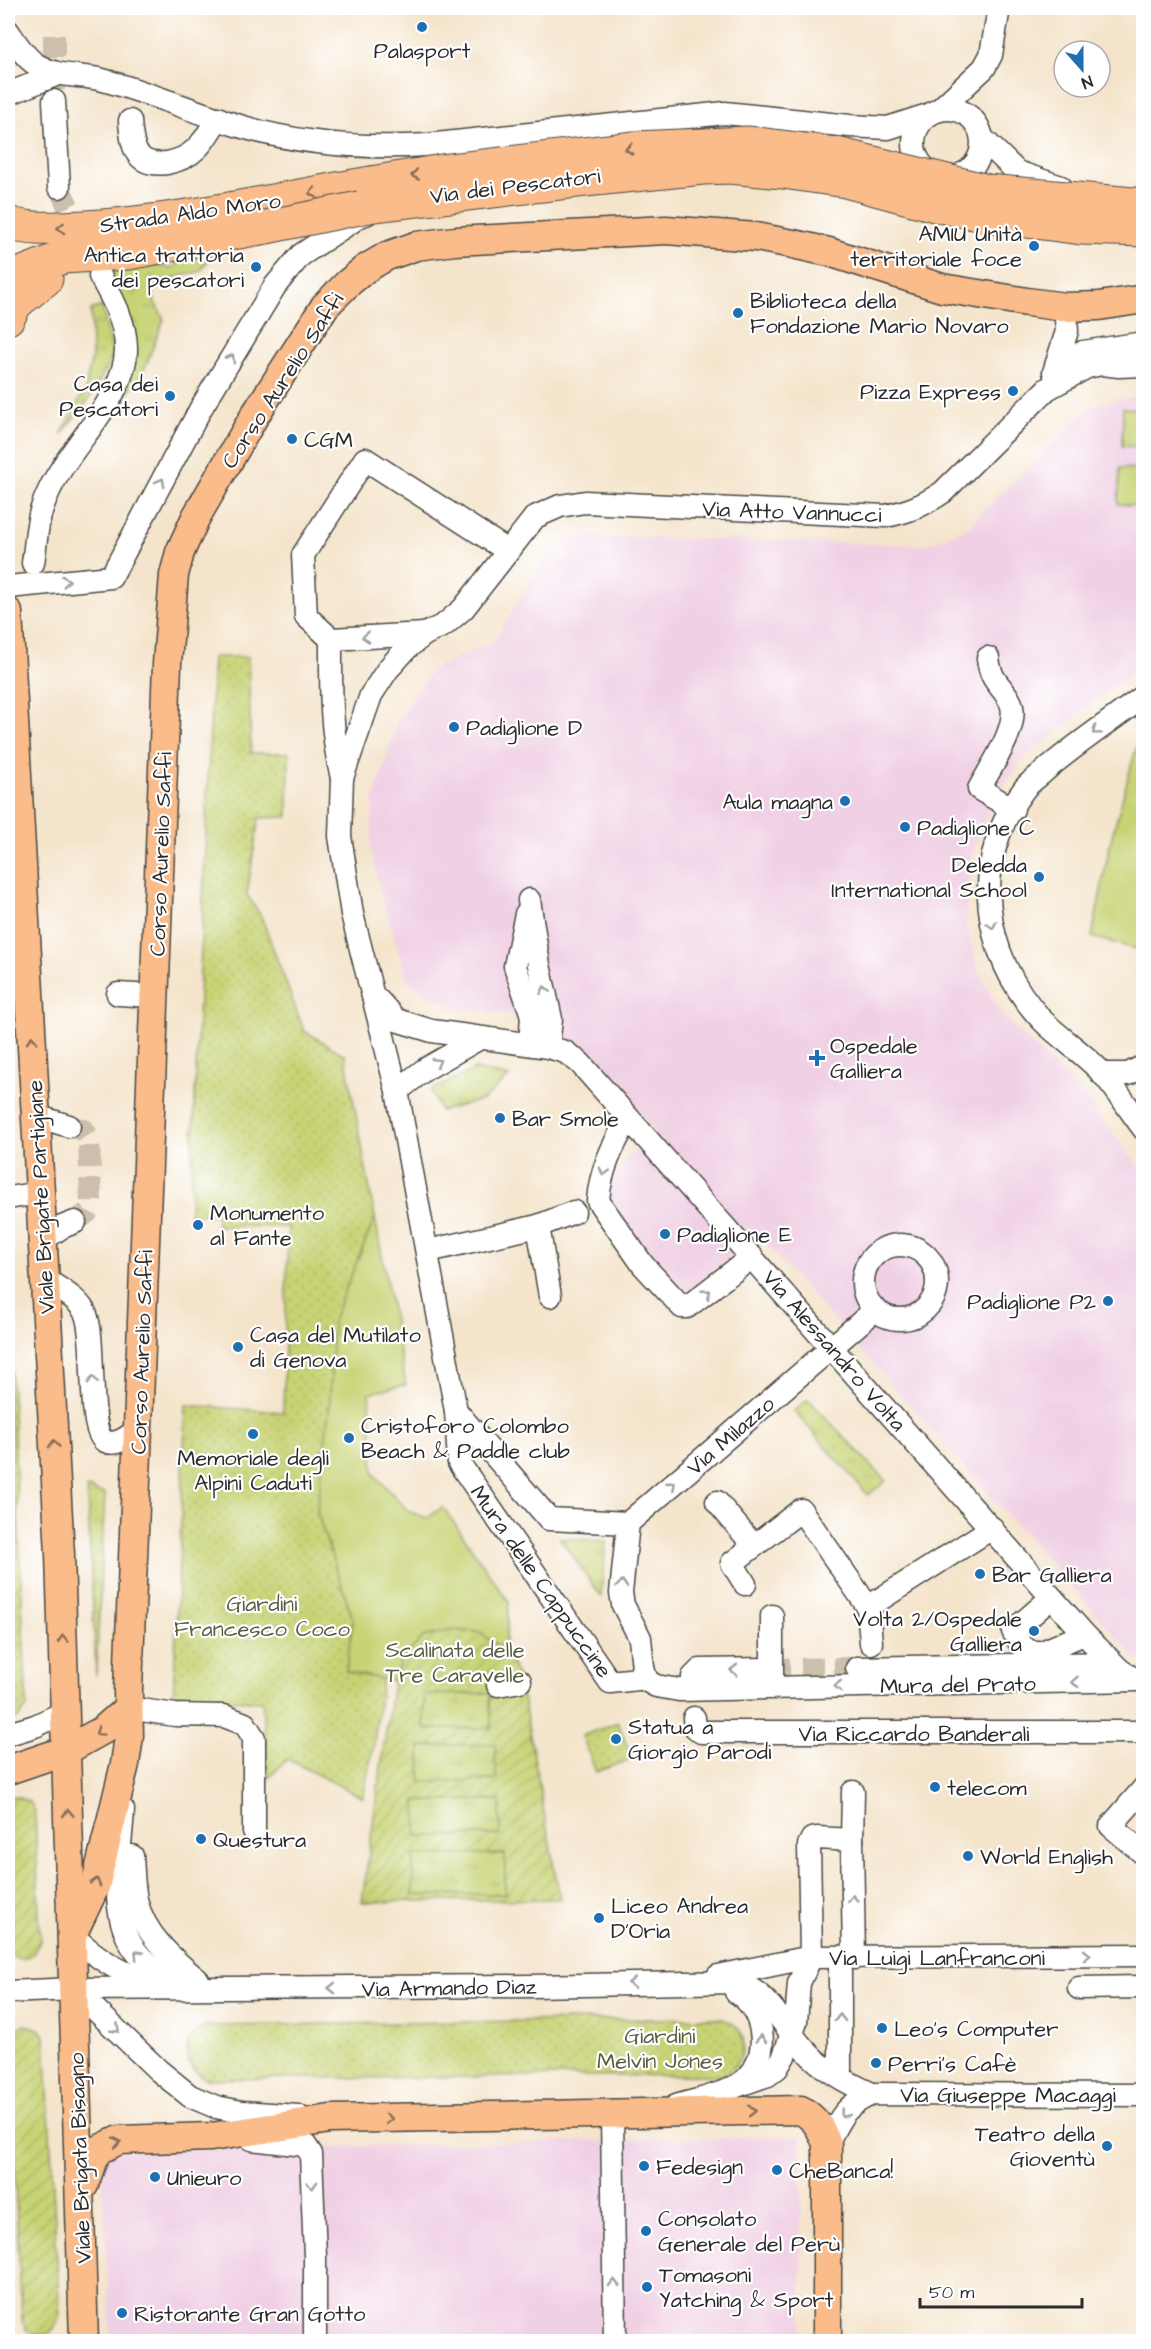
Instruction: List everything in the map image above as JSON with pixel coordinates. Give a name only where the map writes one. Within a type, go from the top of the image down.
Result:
[{"type":"highway","name":"Strada Aldo Moro","points":[[8,223],[16,226],[52,228],[111,226],[203,214],[442,171],[634,148],[749,143],[837,154],[988,191],[1143,207]]},
{"type":"highway","name":"Strada Aldo Moro","points":[[8,284],[23,273],[63,257],[128,253],[374,205],[703,168],[729,167],[846,181],[935,205],[989,216],[1081,228],[1143,230]]},
{"type":"highway","points":[[8,318],[16,303],[51,276],[71,267],[128,253]]},
{"type":"main road","name":"Corso Aurelio Saffi","points":[[72,1935],[95,1887],[125,1768],[129,1736],[128,1708],[154,996],[167,664],[174,575],[180,552],[196,517],[255,415],[326,306],[365,269],[387,256],[416,246],[455,241],[666,230],[756,237],[829,252],[942,288],[1066,319],[1099,306],[1143,298]]},
{"type":"main road","name":"Viale Brigate Partigiane","points":[[8,612],[60,1554],[74,1989]]},
{"type":"main road","points":[[8,1770],[67,1750],[103,1730],[128,1708]]},
{"type":"main road","name":"Viale Brigata Bisagno","points":[[74,1989],[81,2336]]},
{"type":"main road","points":[[79,2205],[98,2150],[118,2140],[211,2137],[330,2119],[801,2110],[821,2127],[827,2144],[827,2342]]},
{"type":"street","points":[[999,8],[991,55],[984,68],[920,123],[915,134],[914,146],[920,161],[928,170],[943,177],[995,169],[1017,172],[1105,201],[1143,207]]},
{"type":"street","points":[[8,31],[24,53],[36,64],[58,75],[103,80],[262,132],[305,142],[394,147],[725,113],[888,128],[950,109],[962,111],[971,118],[994,152],[1017,172]]},
{"type":"street","points":[[8,94],[58,75]]},
{"type":"street","points":[[966,172],[978,160],[982,149],[975,91],[977,75]]},
{"type":"street","points":[[54,101],[59,187]]},
{"type":"street","points":[[130,121],[135,149],[142,160],[157,164],[176,162],[196,149],[219,118]]},
{"type":"street","name":"Via dei Pescatori","points":[[8,587],[111,578],[201,408],[275,286],[301,255],[360,216],[439,192],[634,170],[692,161],[750,157],[893,181],[945,194],[998,192],[1102,214],[1132,219],[1143,218]]},
{"type":"street","points":[[33,562],[42,509],[60,471],[98,419],[123,372],[127,348],[121,321],[100,276]]},
{"type":"street","points":[[1066,319],[1093,358]]},
{"type":"street","name":"Via Atto Vannucci","points":[[1047,389],[1058,363],[1066,319]]},
{"type":"street","points":[[1058,363],[1093,358],[1143,343]]},
{"type":"street","name":"Via Atto Vannucci","points":[[424,634],[444,625],[462,609],[535,517],[560,506],[585,502],[885,516],[906,513],[943,492],[1047,389],[1087,367],[1093,358],[1119,366],[1143,365]]},
{"type":"street","points":[[424,634],[331,639],[306,616],[303,555],[366,459],[508,551]]},
{"type":"street","name":"Mura delle Cappuccine","points":[[424,634],[407,648],[388,669],[371,695],[358,726],[342,778],[340,837],[352,914],[398,1091],[456,1411],[459,1463],[610,1682],[638,1679],[643,1668]]},
{"type":"street","name":"Mura delle Cappuccine","points":[[331,639],[331,716],[334,748],[342,778]]},
{"type":"street","points":[[988,658],[990,673],[1012,704],[1012,727],[979,789],[1012,809]]},
{"type":"street","points":[[1143,696],[1062,756],[1026,787],[1012,809],[994,846],[988,881],[989,910],[999,953],[1021,992],[1042,1019],[1102,1074],[1143,1129]]},
{"type":"street","points":[[529,900],[539,965],[551,1019],[539,1045],[515,966],[529,900]]},
{"type":"street","points":[[118,994],[154,996]]},
{"type":"street","name":"Mura delle Cappuccine","points":[[374,996],[396,1020],[432,1031]]},
{"type":"street","name":"Via Alessandro Volta","points":[[432,1031],[539,1045],[565,1052],[580,1063],[992,1528],[1051,1598],[1112,1663],[1139,1680]]},
{"type":"street","points":[[398,1091],[424,1070],[480,1038]]},
{"type":"street","points":[[1102,1074],[1128,1074],[1143,1066]]},
{"type":"street","points":[[36,1116],[69,1126]]},
{"type":"street","points":[[628,1119],[610,1151],[599,1189],[598,1202],[643,1265],[682,1307],[687,1307],[752,1257]]},
{"type":"street","points":[[8,1198],[40,1193]]},
{"type":"street","points":[[428,1251],[537,1226],[574,1212]]},
{"type":"street","points":[[43,1240],[62,1227],[75,1222]]},
{"type":"street","points":[[537,1226],[550,1296]]},
{"type":"street","points":[[45,1279],[71,1296],[86,1313],[91,1331],[94,1400],[99,1436],[113,1443],[125,1440],[138,1429]]},
{"type":"street","name":"Via Milazzo","points":[[628,1523],[875,1310]]},
{"type":"street","name":"Mura delle Cappuccine","points":[[456,1411],[549,1519],[628,1523]]},
{"type":"street","points":[[717,1502],[754,1546]]},
{"type":"street","points":[[745,1584],[732,1563],[801,1510],[868,1607],[871,1642]]},
{"type":"street","points":[[628,1523],[621,1593],[622,1605],[640,1638],[643,1668]]},
{"type":"street","points":[[868,1607],[992,1528]]},
{"type":"street","points":[[1051,1598],[1013,1631],[1021,1645],[1030,1652],[1042,1652],[1084,1634]]},
{"type":"street","points":[[693,1677],[700,1670],[770,1678],[772,1616]]},
{"type":"street","points":[[857,1668],[1112,1663]]},
{"type":"street","name":"Mura del Prato","points":[[643,1668],[647,1681],[656,1686],[679,1690],[770,1678],[1054,1683],[1139,1680]]},
{"type":"street","points":[[498,1685],[520,1682]]},
{"type":"street","points":[[128,1708],[175,1715],[224,1716],[245,1724],[254,1738],[254,1831]]},
{"type":"street","points":[[8,1734],[35,1726],[65,1712]]},
{"type":"street","name":"Via Riccardo Banderali","points":[[694,1718],[695,1727],[701,1732],[1143,1732]]},
{"type":"street","name":"Corso Aurelio Saffi","points":[[125,1768],[134,1885],[140,1912],[149,1929],[173,1959],[208,1989]]},
{"type":"street","points":[[1143,1788],[1111,1826],[1143,1854]]},
{"type":"street","points":[[840,2077],[853,1792]]},
{"type":"street","points":[[811,1958],[809,1845],[812,1839],[817,1838],[852,1840]]},
{"type":"street","points":[[72,1935],[102,1959],[139,1979],[208,1989]]},
{"type":"street","name":"Via Luigi Lanfranconi","points":[[792,2033],[799,2004],[799,1983],[811,1958],[1143,1955]]},
{"type":"street","name":"Via Armando Diaz","points":[[691,1982],[811,1958]]},
{"type":"street","name":"Via Armando Diaz","points":[[691,1982],[726,1987],[738,1993],[747,1999],[758,2016],[763,2036],[758,2059],[749,2076],[739,2085]]},
{"type":"street","name":"Via Armando Diaz","points":[[8,1992],[74,1989],[533,1986],[736,1982],[748,1986],[763,1997],[804,2050],[840,2077],[872,2094]]},
{"type":"street","points":[[1079,1988],[1143,1987]]},
{"type":"street","points":[[74,1989],[177,2087],[200,2101],[242,2112],[330,2119]]},
{"type":"street","points":[[654,2113],[723,2092],[768,2075],[777,2068],[784,2056],[792,2033]]},
{"type":"street","points":[[827,2144],[842,2114],[856,2101],[872,2094]]},
{"type":"street","name":"Via Giuseppe Macaggi","points":[[872,2094],[1143,2095]]},
{"type":"street","points":[[612,2114],[615,2342]]},
{"type":"street","points":[[211,2137],[289,2142],[305,2145],[311,2154],[315,2256],[315,2342]]},
{"type":"shaded area","name":"Ospedale Galliera","points":[[1143,395],[1143,663],[1021,761],[995,798],[969,862],[966,923],[978,970],[1000,1013],[1085,1097],[1143,1172],[1143,1660],[1136,1659],[757,1234],[685,1294],[591,1193],[656,1131],[551,1019],[453,1008],[409,983],[380,892],[371,847],[373,801],[398,720],[433,668],[494,641],[547,554],[564,540],[588,536],[926,545],[964,530],[1092,405]]},
{"type":"shaded area","points":[[801,2136],[802,2341],[111,2341],[101,2152]]},
{"type":"green space","points":[[215,248],[201,271],[166,280],[153,291],[155,303],[164,319],[144,370],[103,428],[136,358],[133,327],[106,268],[140,263],[171,268],[194,255]]},
{"type":"green space","points":[[102,306],[113,355],[92,395],[61,435],[85,390],[92,356],[91,310]]},
{"type":"green space","points":[[1123,408],[1143,409],[1143,447],[1122,446]]},
{"type":"green space","points":[[1120,468],[1143,469],[1143,506],[1118,504]]},
{"type":"green space","name":"Giardini Francesco Coco","points":[[213,657],[248,657],[251,753],[289,753],[288,817],[259,818],[247,895],[261,916],[304,1031],[345,1055],[375,1218],[333,1320],[330,1401],[317,1512],[353,1619],[346,1672],[382,1679],[374,1743],[363,1798],[287,1759],[268,1779],[262,1701],[173,1699],[186,1405],[283,1412],[288,1227],[217,1226],[217,1215],[190,1215]]},
{"type":"green space","points":[[1143,732],[1143,951],[1092,937],[1110,844],[1139,737]]},
{"type":"green space","points":[[476,1069],[509,1077],[483,1100],[440,1111],[431,1090]]},
{"type":"green space","name":"Cristoforo Colombo Beach & Paddle club","points":[[375,1218],[406,1385],[369,1393],[374,1474],[408,1511],[427,1518],[443,1507],[509,1602],[505,1651],[479,1632],[453,1630],[423,1637],[400,1662],[393,1681],[346,1672],[353,1619],[317,1512],[330,1401],[333,1320]]},
{"type":"green space","points":[[8,1308],[27,1707],[18,1718],[8,1721]]},
{"type":"green space","points":[[808,1399],[886,1481],[868,1495],[794,1411]]},
{"type":"green space","points":[[87,1488],[105,1494],[96,1675]]},
{"type":"green space","points":[[560,1538],[606,1541],[601,1597]]},
{"type":"green space","name":"Scalinata delle Tre Caravelle","points":[[453,1630],[480,1632],[505,1651],[520,1681],[560,1899],[362,1902],[393,1681],[400,1662],[422,1637]],"holes":[[[490,1693],[491,1728],[424,1729],[424,1695]],[[495,1744],[496,1780],[421,1782],[420,1746]],[[500,1800],[500,1835],[417,1836],[416,1801]],[[505,1854],[505,1894],[413,1895],[413,1855]]]},
{"type":"green space","points":[[490,1693],[491,1728],[424,1729],[424,1695]]},
{"type":"green space","points":[[618,1722],[632,1759],[596,1772],[582,1736]]},
{"type":"green space","points":[[496,1744],[496,1780],[421,1782],[420,1746]]},
{"type":"green space","points":[[15,1796],[30,1802],[35,1811],[40,1942],[32,1955],[20,1959],[8,1954],[8,1798]]},
{"type":"green space","points":[[501,1800],[501,1835],[417,1836],[416,1801]]},
{"type":"green space","points":[[505,1853],[505,1894],[413,1896],[413,1855]]},
{"type":"green space","name":"Giardini Melvin Jones","points":[[723,2019],[734,2024],[743,2038],[743,2047],[737,2063],[723,2075],[206,2079],[192,2067],[187,2052],[191,2038],[205,2026]]},
{"type":"green space","points":[[24,2025],[40,2029],[45,2036],[60,2319],[51,2332],[39,2336],[27,2331],[22,2321],[8,2042],[11,2034]]},
{"type":"tunnel","points":[[54,35],[54,101]]},
{"type":"tunnel","points":[[59,187],[83,239]]},
{"type":"tunnel","points":[[69,1126],[84,1130],[89,1138],[91,1205],[87,1213],[75,1222]]},
{"type":"tunnel","points":[[768,1669],[857,1668]]},
{"type":"place","name":"Palasport","points":[[422,27]]},
{"type":"place","name":"AMIU Unità territoriale foce","points":[[1034,246]]},
{"type":"place","name":"Antica trattoria dei pescatori","points":[[256,267]]},
{"type":"place","name":"Biblioteca della Fondazione Mario Novaro","points":[[738,313]]},
{"type":"place","name":"Pizza Express","points":[[1013,391]]},
{"type":"place","name":"Casa dei Pescatori","points":[[170,396]]},
{"type":"place","name":"CGM","points":[[292,439]]},
{"type":"place","name":"Padiglione D","points":[[454,727]]},
{"type":"place","name":"Aula magna","points":[[845,801]]},
{"type":"place","name":"Padiglione C","points":[[905,827]]},
{"type":"place","name":"Deledda International School","points":[[1039,877]]},
{"type":"place","name":"Ospedale Galliera","points":[[817,1058]]},
{"type":"place","name":"Bar Smole","points":[[500,1118]]},
{"type":"place","name":"Monumento al Fante","points":[[198,1225]]},
{"type":"place","name":"Padiglione E","points":[[665,1234]]},
{"type":"place","name":"Padiglione P2","points":[[1108,1301]]},
{"type":"place","name":"Casa del Mutilato di Genova","points":[[238,1347]]},
{"type":"place","name":"Memoriale degli Alpini Caduti","points":[[253,1434]]},
{"type":"place","name":"Cristoforo Colombo Beach & Paddle club","points":[[349,1438]]},
{"type":"place","name":"Bar Galliera","points":[[980,1574]]},
{"type":"place","name":"Volta 2/Ospedale Galliera","points":[[1034,1631]]},
{"type":"place","name":"Statua a Giorgio Parodi","points":[[616,1739]]},
{"type":"place","name":"telecom","points":[[935,1787]]},
{"type":"place","name":"Questura","points":[[201,1839]]},
{"type":"place","name":"World English","points":[[968,1856]]},
{"type":"place","name":"Liceo Andrea D'Oria","points":[[599,1918]]},
{"type":"place","name":"Leo's Computer","points":[[882,2028]]},
{"type":"place","name":"Perri's Cafè","points":[[876,2063]]},
{"type":"place","name":"Teatro della Gioventù","points":[[1107,2146]]},
{"type":"place","name":"Fedesign","points":[[644,2166]]},
{"type":"place","name":"CheBanca!","points":[[777,2170]]},
{"type":"place","name":"Unieuro","points":[[155,2177]]},
{"type":"place","name":"Consolato Generale del Perù","points":[[646,2231]]},
{"type":"place","name":"Tomasoni Yatching & Sport","points":[[647,2287]]},
{"type":"place","name":"Ristorante Gran Gotto","points":[[122,2313]]}]
